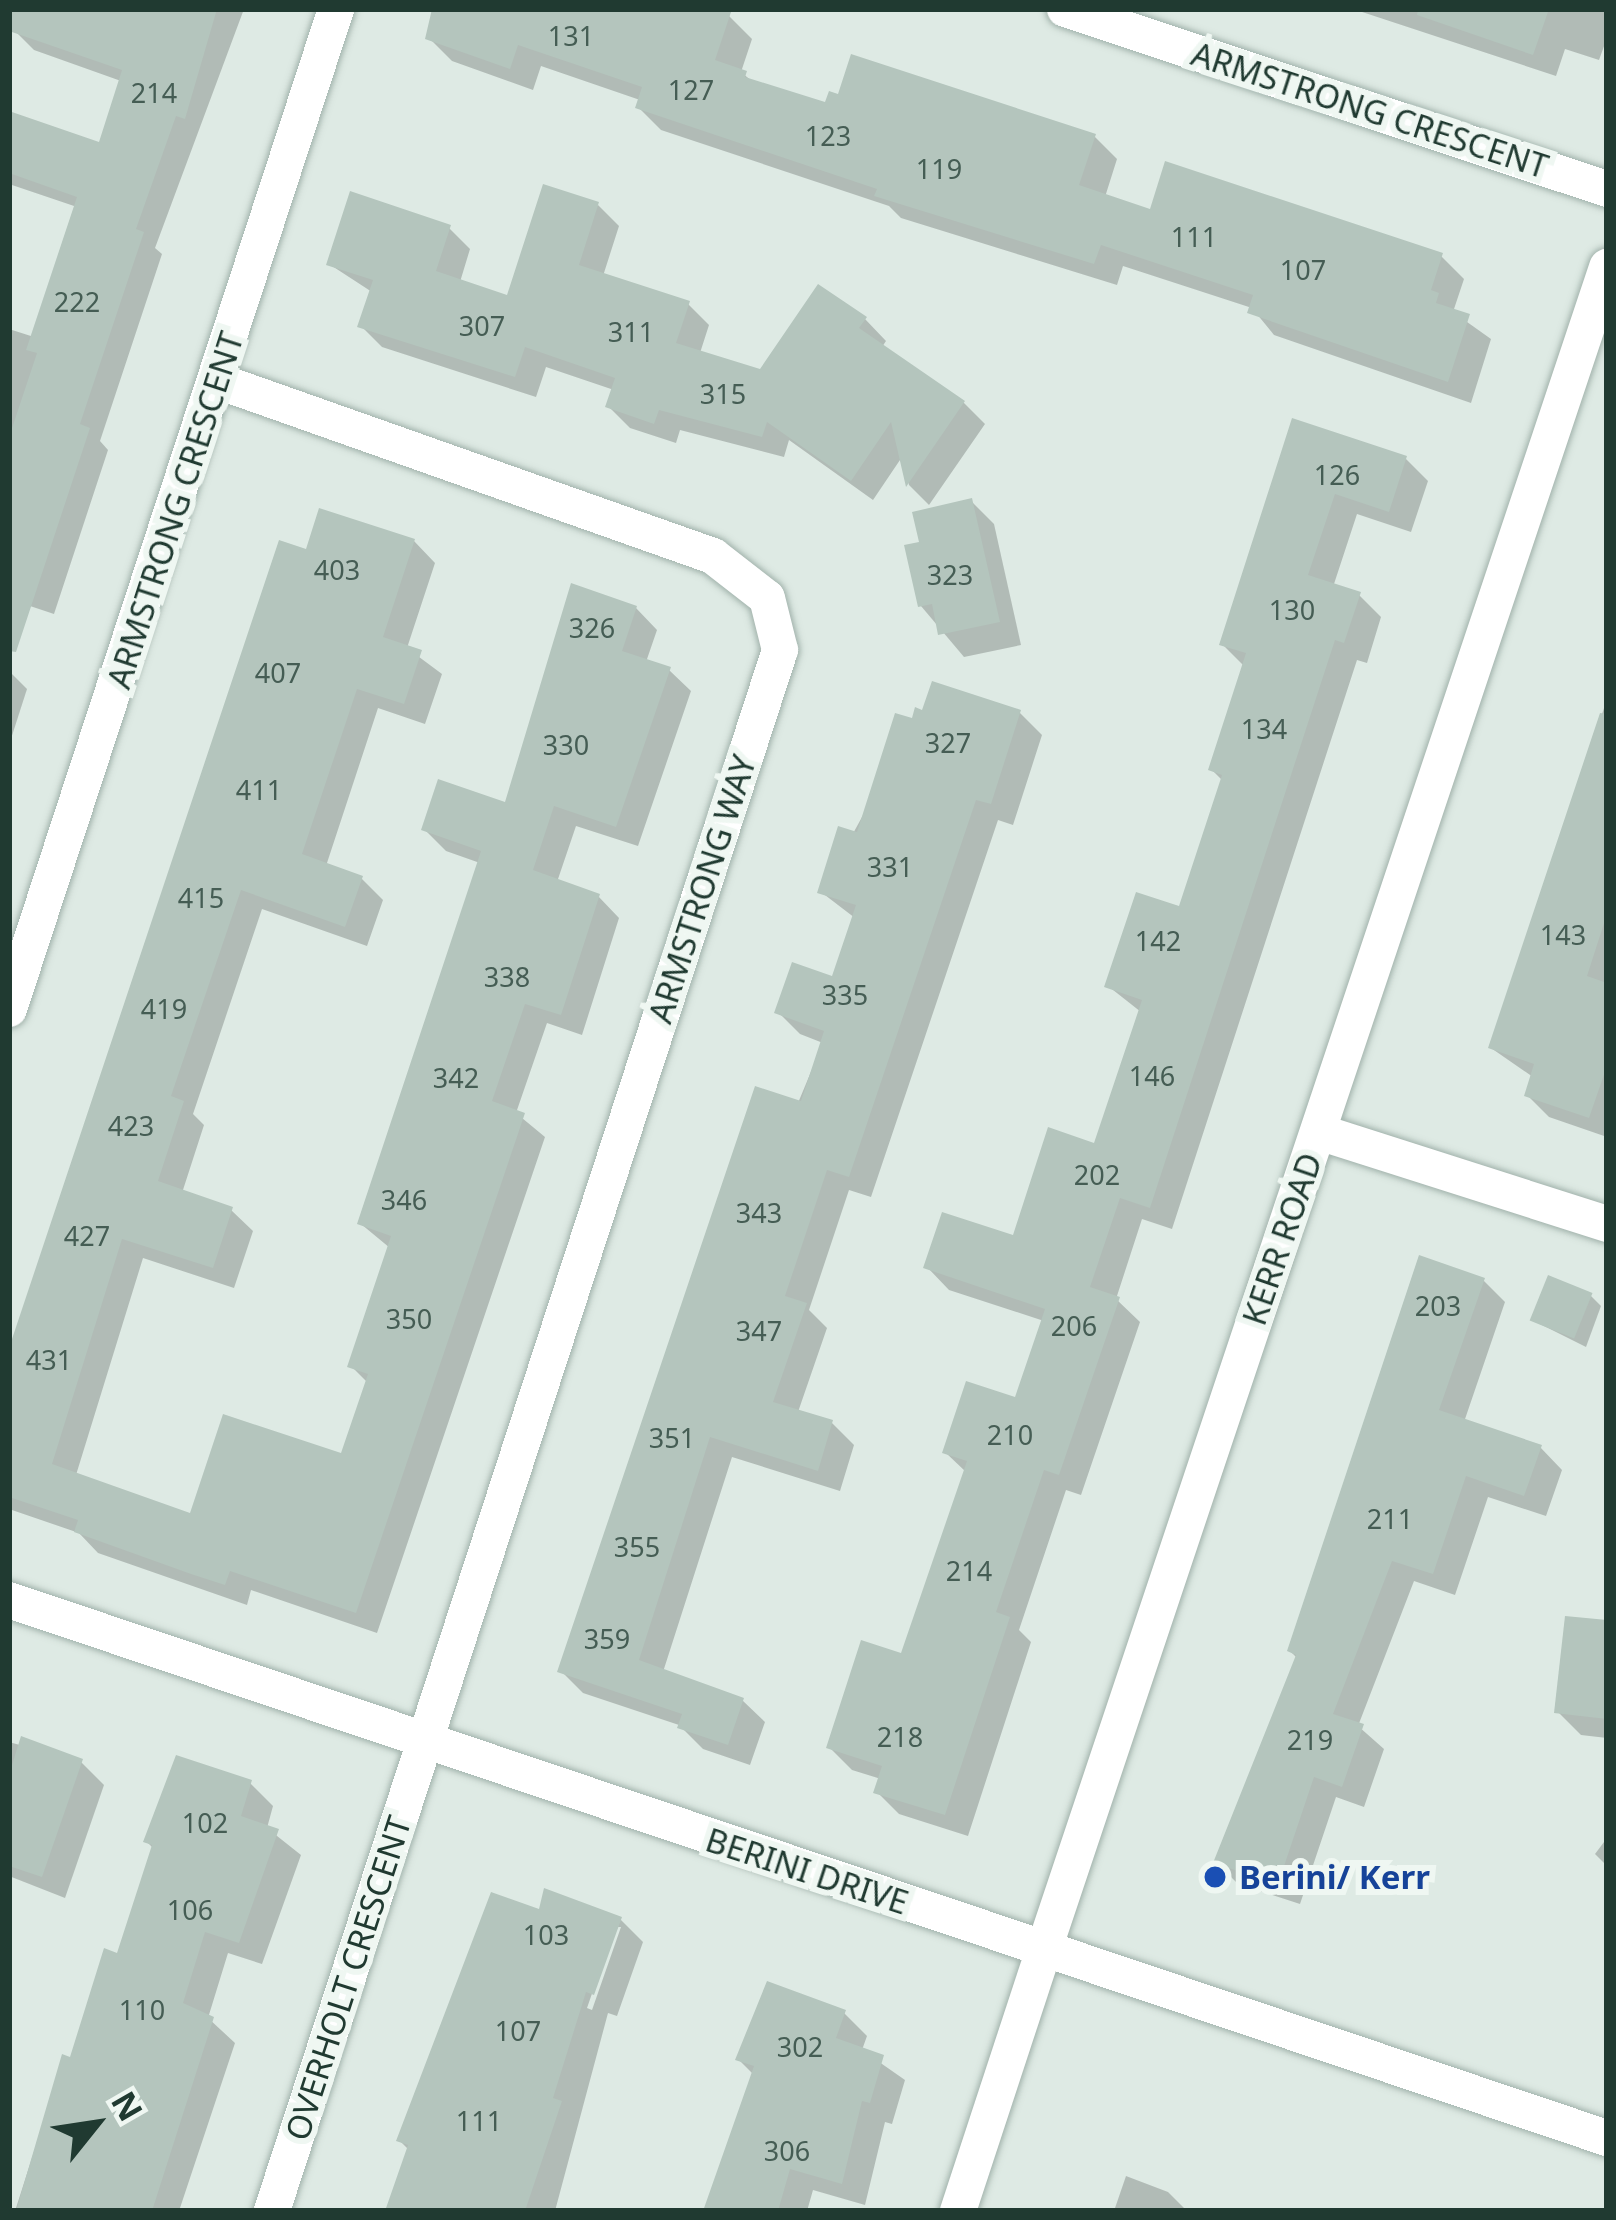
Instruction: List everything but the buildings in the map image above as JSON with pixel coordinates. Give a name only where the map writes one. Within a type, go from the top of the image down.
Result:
[{"type":"street","name":"ARMSTRONG CRESCENT","points":[[9,1009],[336,9]]},
{"type":"street","name":"ARMSTRONG CRESCENT","points":[[1064,9],[1607,189]]},
{"type":"street","name":"KERR ROAD","points":[[958,2211],[1607,267]]},
{"type":"street","name":"ARMSTRONG WAY","points":[[218,381],[712,556],[767,598],[780,650],[425,1744]]},
{"type":"street","points":[[1318,1132],[1607,1224]]},
{"type":"street","name":"BERINI DRIVE","points":[[9,1600],[425,1744],[1607,2138]]},
{"type":"street","name":"OVERHOLT CRESCENT","points":[[272,2211],[425,1744]]},
{"type":"place","name":"Berini/ Kerr","points":[[1215,1877]]}]
